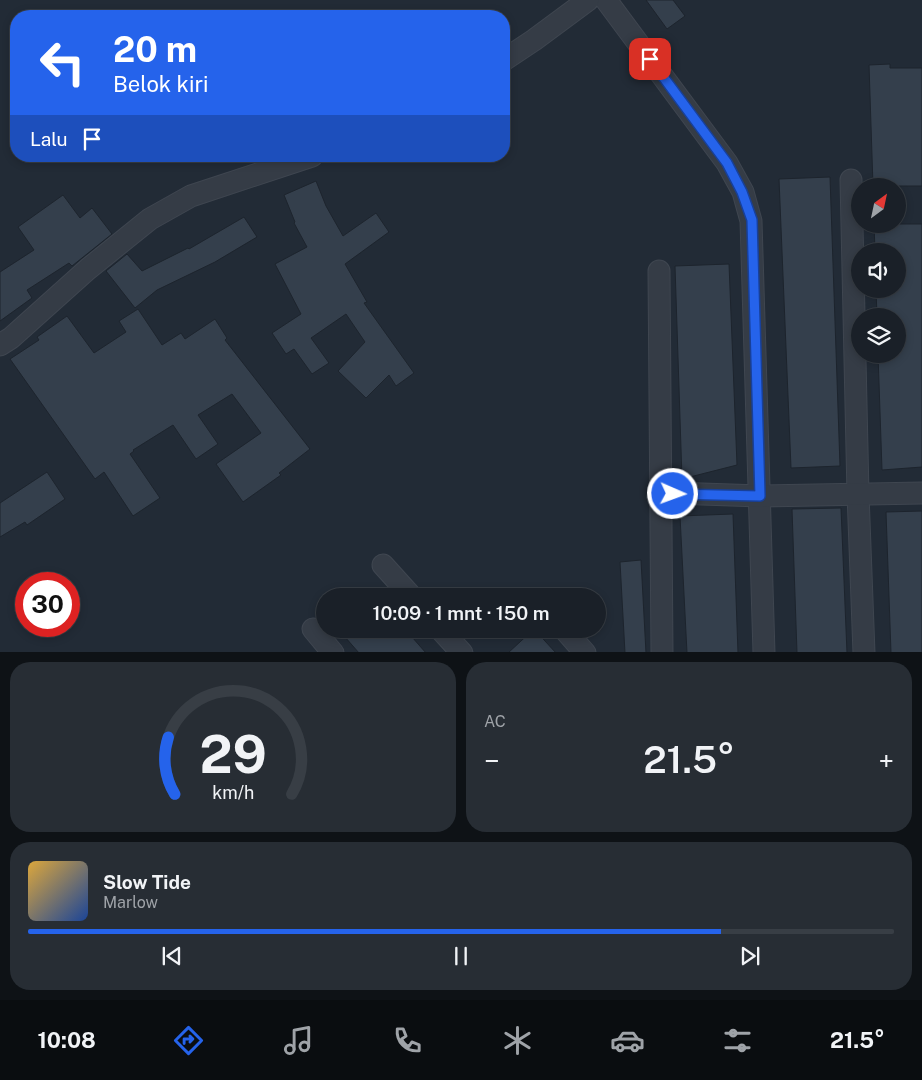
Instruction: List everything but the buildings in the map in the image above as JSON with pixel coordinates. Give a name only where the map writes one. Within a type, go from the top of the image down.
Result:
[{"type":"street","points":[[510,56],[588,0]]},
{"type":"street","points":[[606,0],[727,163],[742,192],[752,220],[764,652]]},
{"type":"street","points":[[0,345],[11,338],[123,239],[150,218],[191,196],[294,162]]},
{"type":"street","points":[[852,233],[858,494],[864,652]]},
{"type":"street","points":[[659,271],[662,652]]},
{"type":"street","points":[[673,494],[760,496],[922,493]]},
{"type":"street","points":[[383,565],[404,588]]},
{"type":"street","points":[[312,629],[333,652]]},
{"type":"street","points":[[449,638],[462,652]]},
{"type":"street","points":[[572,638],[585,652]]},
{"type":"route","points":[[650,59],[727,163],[742,192],[752,220],[760,496],[673,494]]}]
